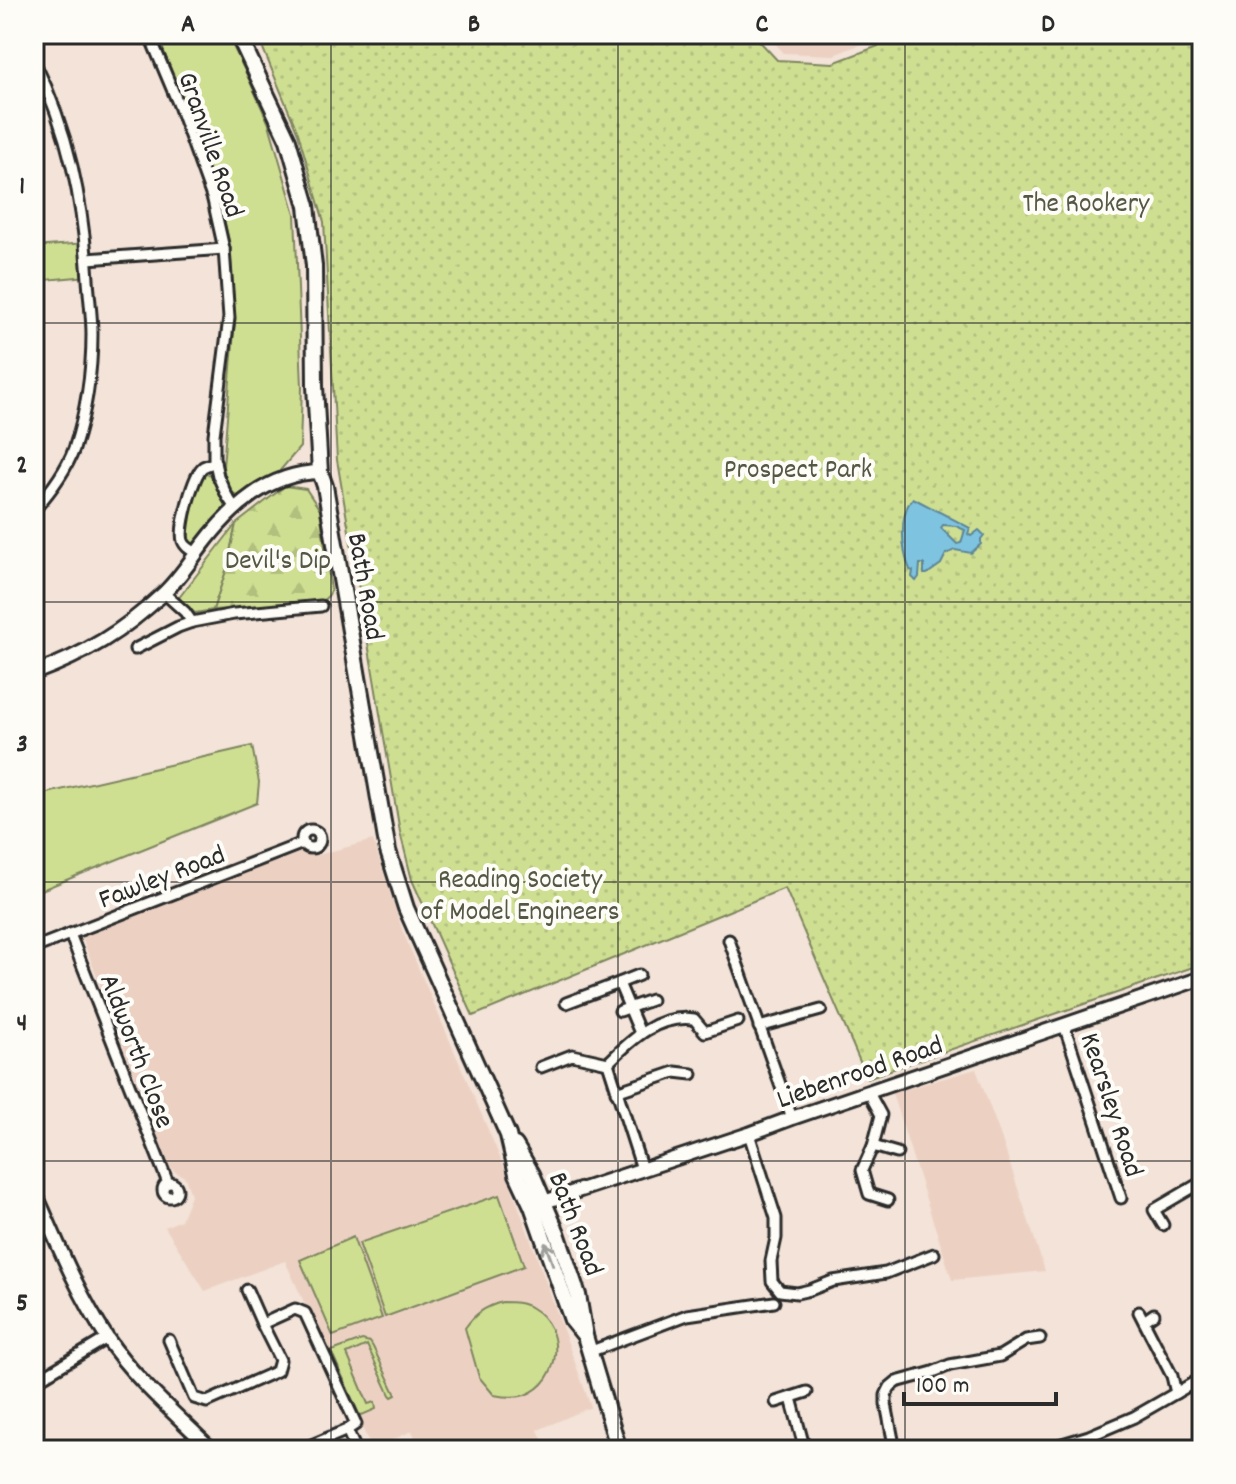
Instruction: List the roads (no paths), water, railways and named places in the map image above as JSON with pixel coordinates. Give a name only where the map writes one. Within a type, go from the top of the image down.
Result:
[{"type":"main road","name":"Bath Road","points":[[238,34],[288,140],[307,206],[314,266],[315,386],[320,472],[325,486],[384,828],[396,876],[406,908],[508,1135],[517,1174],[538,1204],[572,1320],[585,1336],[619,1450]]},
{"type":"street","name":"Granville Road","points":[[149,34],[184,117],[213,200],[224,249],[229,318],[214,435],[215,462],[222,486],[235,508]]},
{"type":"street","points":[[34,61],[50,93],[75,173],[87,259],[92,333],[86,403],[73,451],[49,494],[34,510]]},
{"type":"street","points":[[87,259],[224,249]]},
{"type":"street","points":[[197,553],[182,539],[185,514],[196,476],[204,466],[215,462]]},
{"type":"street","points":[[34,673],[102,643],[164,593],[235,508],[267,485],[303,472],[320,472]]},
{"type":"street","points":[[164,593],[192,622]]},
{"type":"street","points":[[135,649],[192,622],[234,614],[321,606]]},
{"type":"street","name":"Fawley Road","points":[[34,948],[303,843]]},
{"type":"street","name":"Aldworth Close","points":[[70,934],[168,1183]]},
{"type":"street","points":[[729,940],[792,1118]]},
{"type":"street","points":[[566,1003],[639,975]]},
{"type":"street","name":"Liebenrood Road","points":[[538,1204],[1202,978]]},
{"type":"street","points":[[619,983],[624,1010],[640,1033]]},
{"type":"street","points":[[624,1010],[651,1000]]},
{"type":"street","points":[[759,1027],[821,1010]]},
{"type":"street","points":[[608,1063],[640,1033],[679,1017],[694,1019],[705,1032],[738,1021]]},
{"type":"street","name":"Kearsley Road","points":[[1064,1025],[1121,1198]]},
{"type":"street","points":[[541,1067],[572,1055],[608,1063]]},
{"type":"street","points":[[608,1063],[642,1169]]},
{"type":"street","points":[[616,1092],[675,1072],[692,1074]]},
{"type":"street","points":[[869,1093],[881,1115],[873,1146],[862,1170],[869,1194],[888,1200]]},
{"type":"street","points":[[749,1134],[776,1218],[772,1281],[780,1291],[797,1293],[833,1281],[886,1273],[934,1254]]},
{"type":"street","points":[[873,1146],[897,1153]]},
{"type":"street","points":[[1163,1225],[1154,1210],[1202,1182]]},
{"type":"street","points":[[34,1190],[78,1286],[107,1338],[146,1384],[212,1450]]},
{"type":"street","points":[[169,1340],[194,1398],[207,1402],[277,1371],[280,1360],[247,1290]]},
{"type":"street","points":[[589,1352],[717,1305],[774,1302]]},
{"type":"street","points":[[262,1324],[295,1309],[305,1313],[356,1424],[300,1450]]},
{"type":"street","points":[[1154,1314],[1141,1316],[1172,1376],[1176,1393]]},
{"type":"street","points":[[34,1382],[107,1338]]},
{"type":"street","points":[[895,1450],[886,1395],[896,1382],[950,1365],[1000,1356],[1026,1340],[1040,1338]]},
{"type":"street","points":[[1042,1450],[1063,1447],[1134,1417],[1202,1378]]},
{"type":"street","points":[[776,1402],[807,1392]]},
{"type":"street","points":[[791,1398],[805,1450]]},
{"type":"street","points":[[347,1430],[356,1450]]},
{"type":"water","points":[[913,498],[970,528],[968,534],[971,536],[979,530],[984,535],[981,544],[971,553],[955,550],[946,554],[941,564],[927,574],[924,574],[924,564],[920,564],[916,581],[912,577],[913,571],[907,562],[903,543],[903,523]],"holes":[[[943,525],[965,530],[961,543],[957,544],[941,528]]]},
{"type":"park label","name":"The Rookery","points":[[1086,201]]},
{"type":"park label","name":"Prospect Park","points":[[798,467]]},
{"type":"park label","name":"Devil's Dip","points":[[278,558]]},
{"type":"park label","name":"Reading Society of Model Engineers","points":[[520,893]]}]
